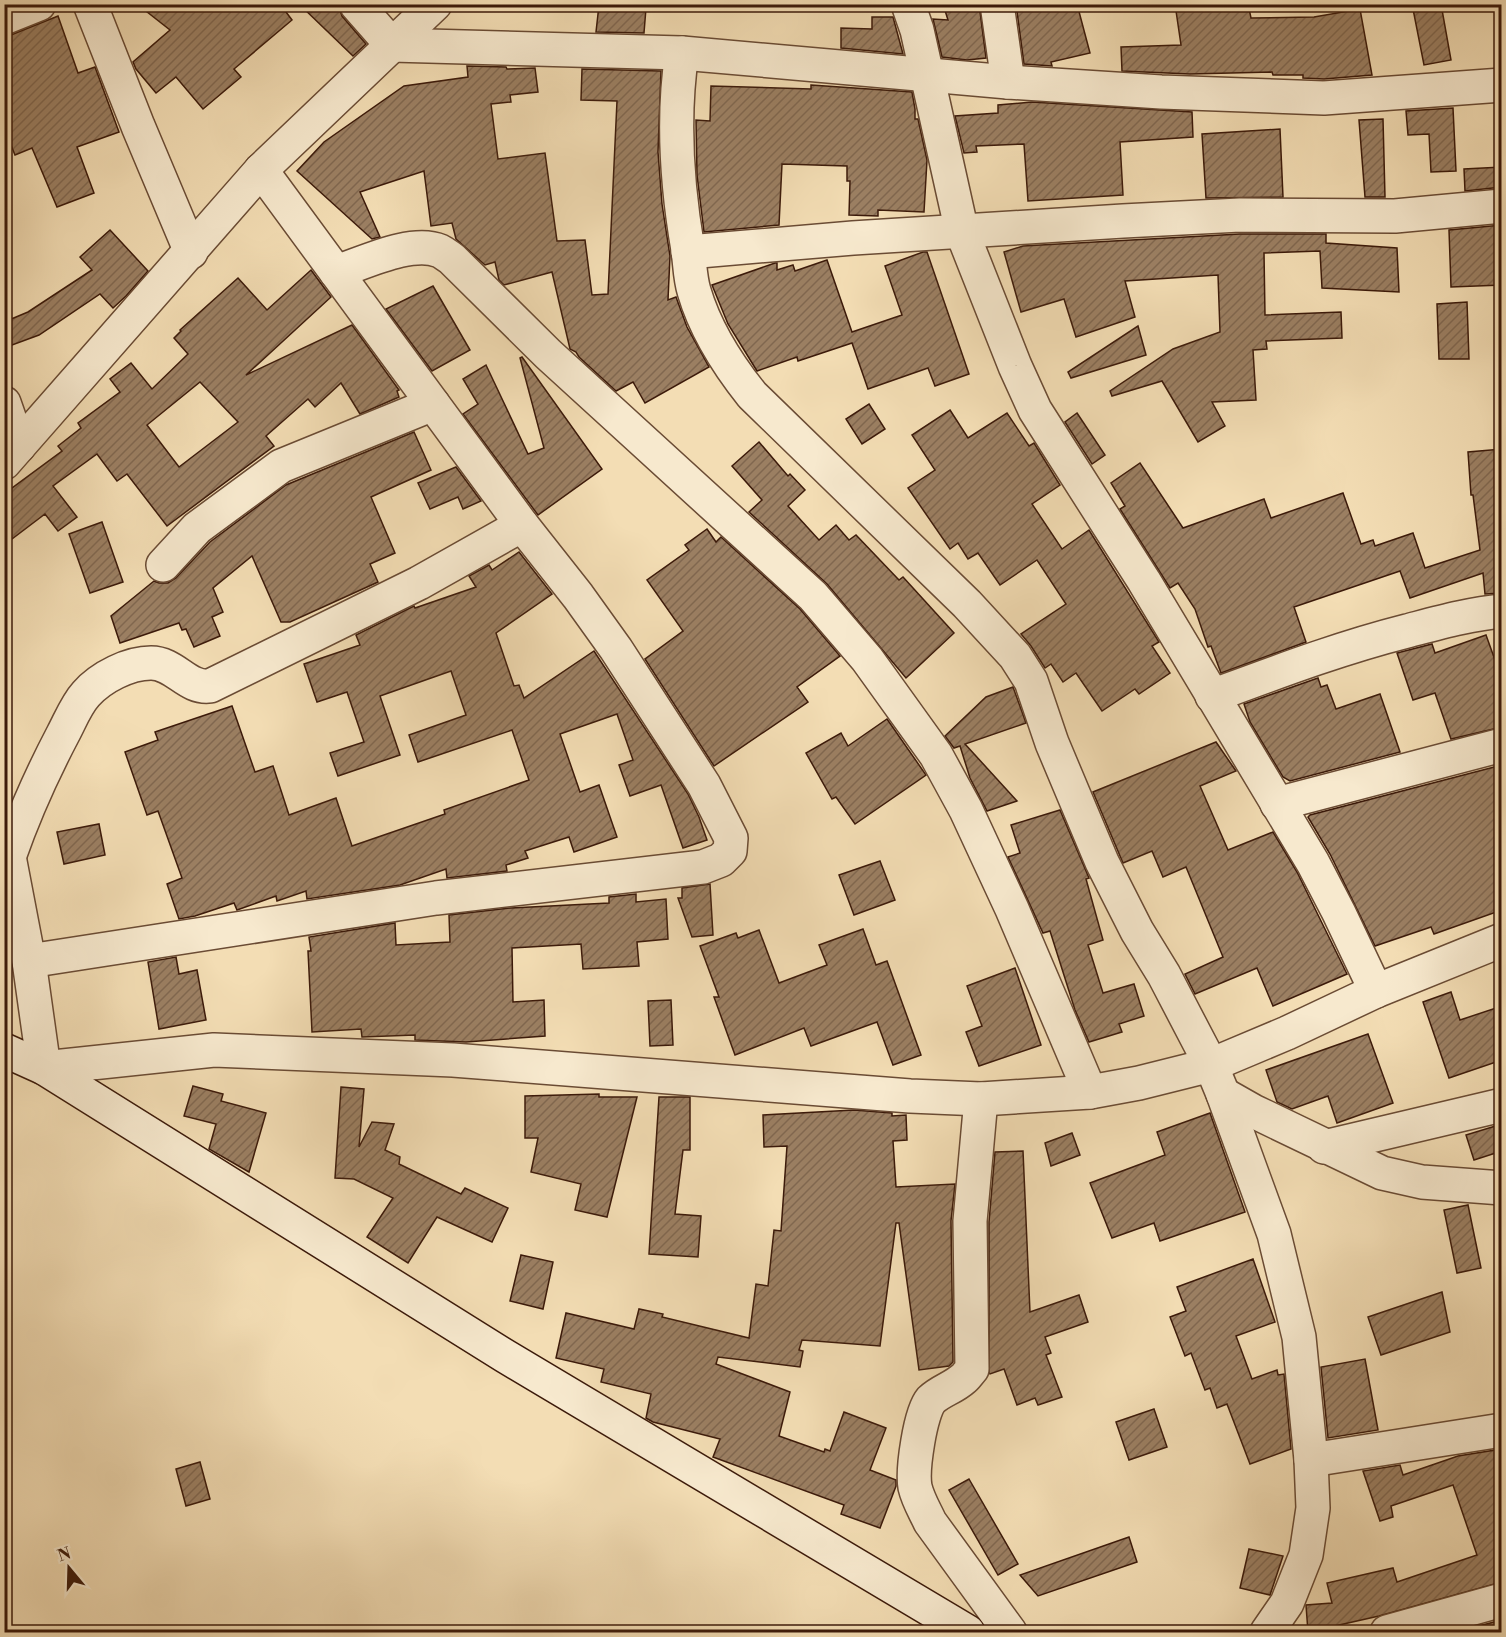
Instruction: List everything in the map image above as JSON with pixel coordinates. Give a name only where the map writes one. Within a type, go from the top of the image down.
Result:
[{"type":"street","points":[[4,18],[39,4]]},
{"type":"street","points":[[90,4],[191,252]]},
{"type":"street","points":[[356,4],[392,45],[682,53],[1008,82],[1161,92],[1324,98],[1502,85]]},
{"type":"street","points":[[12,454],[261,170],[435,4]]},
{"type":"street","points":[[908,4],[917,30],[962,232],[1015,366],[1035,410],[1144,581],[1313,863],[1340,913],[1376,991]]},
{"type":"street","points":[[997,4],[1008,82]]},
{"type":"street","points":[[682,53],[678,80],[677,153],[693,290],[730,368],[752,395],[967,604],[1020,664],[1031,681],[1052,743],[1102,862],[1137,931],[1164,975],[1217,1080],[1274,1234],[1299,1337],[1311,1460],[1312,1508],[1306,1556],[1287,1603],[1267,1632]]},
{"type":"street","points":[[29,962],[436,898],[703,867],[721,860],[730,851],[731,838],[705,784],[616,649],[261,170]]},
{"type":"street","points":[[688,252],[853,238],[1240,215],[1395,216],[1502,206]]},
{"type":"street","points":[[336,272],[400,251],[421,248],[440,251],[452,259],[549,354],[813,596],[867,659],[936,755],[966,810],[1012,909],[1090,1092]]},
{"type":"street","points":[[4,403],[12,454]]},
{"type":"street","points":[[163,565],[197,528],[281,466],[433,404]]},
{"type":"street","points":[[44,1068],[29,962],[7,843],[87,693],[117,671],[151,663],[163,664],[200,687],[210,686],[418,583],[522,525]]},
{"type":"street","points":[[1212,696],[1315,657],[1368,641],[1438,623],[1500,613]]},
{"type":"street","points":[[1277,804],[1502,745]]},
{"type":"street","points":[[44,1068],[214,1050],[453,1060],[910,1096],[981,1099],[1090,1092],[1139,1083],[1217,1080],[1287,1034],[1376,991],[1502,940]]},
{"type":"street","points":[[4,1050],[44,1068],[505,1356],[968,1632]]},
{"type":"street","points":[[1217,1080],[1253,1112],[1382,1173],[1422,1182],[1502,1188]]},
{"type":"street","points":[[981,1099],[970,1221],[972,1369],[963,1380],[930,1402],[925,1412],[915,1467],[915,1487],[930,1522],[1010,1632]]},
{"type":"street","points":[[1324,1147],[1502,1105]]},
{"type":"street","points":[[1311,1460],[1502,1430]]},
{"type":"street","points":[[1388,1632],[1502,1600]]},
{"type":"building","points":[[137,4],[280,4],[292,20],[234,69],[241,77],[203,109],[176,77],[156,93],[136,69],[133,62],[170,30]]},
{"type":"building","points":[[299,4],[338,4],[342,16],[366,44],[353,56]]},
{"type":"building","points":[[943,4],[979,4],[986,58],[967,60],[942,57],[933,19],[948,20]]},
{"type":"building","points":[[1016,4],[1077,4],[1090,53],[1051,62],[1052,66],[1024,64]]},
{"type":"building","points":[[1175,4],[1248,4],[1251,18],[1314,17],[1360,9],[1372,75],[1324,79],[1303,78],[1303,75],[1273,75],[1272,72],[1190,74],[1122,71],[1121,47],[1181,45]]},
{"type":"building","points":[[1412,4],[1441,4],[1451,60],[1424,65]]},
{"type":"building","points":[[599,5],[646,8],[644,33],[596,32]]},
{"type":"building","points":[[58,16],[78,73],[95,67],[119,132],[77,147],[94,193],[57,207],[32,148],[15,155],[4,128],[4,36]]},
{"type":"building","points":[[872,17],[893,17],[903,54],[841,48],[841,28],[872,29]]},
{"type":"building","points":[[467,66],[506,67],[507,69],[535,68],[538,92],[510,95],[511,102],[491,104],[498,159],[545,153],[557,241],[585,240],[592,295],[608,294],[617,101],[581,100],[582,69],[661,71],[658,152],[662,204],[670,256],[668,300],[676,297],[687,327],[709,367],[645,403],[633,382],[616,391],[576,352],[570,349],[552,272],[504,285],[499,280],[495,262],[485,265],[456,239],[452,223],[431,226],[424,171],[360,192],[380,237],[372,239],[297,171],[324,142],[404,86],[468,77]]},
{"type":"building","points":[[811,85],[912,92],[915,119],[918,119],[927,160],[924,212],[878,210],[878,216],[849,215],[850,181],[847,181],[847,166],[782,164],[779,225],[704,232],[697,175],[696,120],[710,121],[711,86],[811,89]]},
{"type":"building","points":[[1032,102],[1192,112],[1193,137],[1120,142],[1123,195],[1028,201],[1024,144],[976,146],[977,152],[964,153],[955,116],[998,113],[998,105]]},
{"type":"building","points":[[1453,108],[1456,171],[1431,172],[1429,134],[1408,135],[1406,111]]},
{"type":"building","points":[[1383,119],[1385,197],[1365,197],[1359,120]]},
{"type":"building","points":[[1280,129],[1283,197],[1206,198],[1202,134]]},
{"type":"building","points":[[1502,167],[1502,187],[1465,191],[1464,169]]},
{"type":"building","points":[[1502,225],[1502,285],[1451,287],[1449,230]]},
{"type":"building","points":[[110,230],[148,271],[126,296],[113,308],[100,294],[39,335],[4,348],[4,322],[28,312],[92,270],[80,257]]},
{"type":"building","points":[[1240,234],[1326,234],[1326,243],[1397,248],[1399,292],[1322,288],[1320,251],[1264,253],[1265,315],[1341,312],[1342,338],[1266,341],[1267,349],[1253,350],[1256,400],[1212,402],[1225,426],[1198,442],[1162,381],[1112,396],[1110,391],[1173,349],[1220,332],[1218,275],[1125,281],[1135,317],[1076,337],[1064,299],[1021,312],[1004,252],[1023,246]]},
{"type":"building","points":[[927,252],[969,374],[935,386],[928,368],[868,389],[852,343],[798,361],[797,357],[757,371],[728,324],[712,285],[775,263],[777,263],[777,270],[793,265],[795,271],[827,260],[852,332],[902,315],[885,266]]},
{"type":"building","points":[[311,270],[331,297],[246,375],[352,325],[399,390],[397,391],[399,397],[360,414],[341,383],[315,407],[308,399],[266,436],[274,446],[167,526],[127,474],[117,481],[97,454],[53,486],[77,517],[58,531],[45,514],[4,545],[4,494],[62,451],[58,446],[81,428],[78,423],[120,392],[110,379],[131,363],[152,389],[188,354],[174,338],[180,330],[238,278],[267,310]],"holes":[[[200,382],[238,422],[179,467],[147,425]]]},
{"type":"building","points":[[433,286],[470,350],[432,371],[386,309]]},
{"type":"building","points":[[1467,302],[1469,359],[1439,359],[1437,304]]},
{"type":"building","points":[[1138,326],[1146,355],[1071,378],[1068,372]]},
{"type":"building","points":[[522,357],[602,469],[538,515],[463,414],[478,404],[463,379],[486,365],[528,454],[544,448],[520,358]]},
{"type":"building","points":[[869,404],[885,429],[862,444],[846,419]]},
{"type":"building","points":[[950,410],[968,438],[1007,413],[1029,446],[1034,443],[1060,485],[1032,504],[1062,549],[1089,530],[1159,642],[1152,646],[1170,673],[1139,694],[1135,689],[1102,711],[1076,673],[1063,682],[1051,664],[1045,668],[1021,634],[1066,604],[1037,560],[1000,585],[978,553],[968,559],[958,543],[950,549],[908,488],[935,470],[912,435]]},
{"type":"building","points":[[1077,413],[1105,455],[1092,464],[1065,422]]},
{"type":"building","points":[[414,432],[431,470],[371,497],[395,553],[370,564],[378,582],[290,622],[281,622],[252,556],[213,588],[223,612],[212,617],[220,636],[194,647],[186,629],[182,630],[179,623],[120,643],[111,616],[154,581],[168,583],[176,578],[210,542],[286,485]]},
{"type":"building","points":[[759,442],[788,476],[790,474],[805,490],[788,506],[819,540],[836,525],[849,540],[856,535],[899,580],[903,577],[954,633],[906,678],[827,584],[749,512],[762,500],[732,466]]},
{"type":"building","points":[[1502,449],[1502,593],[1485,594],[1483,573],[1410,598],[1400,571],[1294,607],[1306,642],[1221,673],[1211,646],[1208,647],[1195,609],[1178,583],[1170,588],[1120,509],[1125,506],[1111,483],[1140,463],[1183,528],[1264,499],[1271,518],[1343,493],[1361,544],[1373,540],[1375,546],[1413,533],[1425,568],[1480,550],[1473,495],[1471,495],[1468,452]]},
{"type":"building","points":[[456,467],[481,501],[463,509],[458,497],[430,509],[418,483]]},
{"type":"building","points":[[102,522],[123,582],[90,593],[69,534]]},
{"type":"building","points":[[707,529],[716,542],[721,537],[800,609],[840,656],[797,687],[808,702],[714,766],[645,659],[683,631],[647,580],[689,550],[685,545]]},
{"type":"building","points":[[519,552],[552,594],[496,633],[514,686],[519,685],[524,698],[594,651],[688,794],[707,840],[683,848],[661,785],[630,796],[619,765],[633,760],[617,714],[560,734],[580,792],[599,785],[617,837],[574,852],[569,837],[525,851],[528,858],[506,865],[507,871],[447,878],[446,869],[400,885],[307,899],[306,891],[277,901],[276,896],[237,910],[234,903],[179,919],[167,884],[182,878],[158,811],[147,815],[125,752],[158,740],[155,732],[232,706],[255,772],[273,766],[289,815],[336,798],[352,846],[445,814],[444,810],[529,780],[512,730],[418,762],[409,735],[466,715],[451,671],[380,696],[400,755],[338,776],[330,753],[364,742],[347,692],[317,702],[304,664],[360,645],[356,635],[414,606],[415,608],[476,587],[469,576],[489,565],[492,570]]},
{"type":"building","points":[[1486,635],[1495,660],[1502,658],[1502,727],[1451,739],[1435,693],[1413,700],[1397,653],[1432,644],[1435,653]]},
{"type":"building","points":[[1318,678],[1321,687],[1327,685],[1336,709],[1380,694],[1400,752],[1290,781],[1283,777],[1250,722],[1244,704]]},
{"type":"building","points":[[1013,687],[1026,723],[965,744],[1017,801],[987,811],[970,778],[960,746],[954,748],[945,736],[986,697]]},
{"type":"building","points":[[887,719],[926,775],[855,824],[836,797],[832,799],[806,753],[841,733],[848,746]]},
{"type":"building","points":[[1216,742],[1236,771],[1200,786],[1228,850],[1273,832],[1297,872],[1347,974],[1273,1006],[1257,968],[1195,994],[1185,974],[1223,957],[1186,867],[1163,877],[1152,851],[1123,863],[1093,792]]},
{"type":"building","points":[[1502,765],[1502,910],[1434,934],[1431,927],[1375,946],[1330,854],[1308,817]]},
{"type":"building","points":[[1060,810],[1089,878],[1086,879],[1103,940],[1088,945],[1103,993],[1134,984],[1144,1016],[1119,1024],[1122,1032],[1089,1042],[1075,1010],[1050,931],[1043,933],[1008,857],[1020,853],[1011,825]]},
{"type":"building","points":[[99,824],[105,855],[64,864],[57,832]]},
{"type":"building","points":[[880,861],[895,900],[854,915],[839,875]]},
{"type":"building","points":[[710,884],[713,935],[692,937],[678,898],[682,898],[682,888]]},
{"type":"building","points":[[636,894],[636,902],[666,899],[668,939],[637,942],[639,966],[583,969],[581,944],[512,948],[513,1002],[544,1000],[545,1036],[466,1042],[415,1040],[415,1035],[362,1037],[361,1029],[312,1032],[309,937],[395,923],[396,945],[450,942],[449,915],[511,908],[609,903],[609,897]]},
{"type":"building","points":[[863,929],[876,965],[887,961],[921,1055],[893,1065],[877,1022],[811,1046],[804,1028],[735,1055],[714,997],[719,997],[700,946],[736,933],[738,938],[759,930],[779,983],[827,965],[819,945]]},
{"type":"building","points":[[176,957],[179,974],[197,970],[206,1020],[159,1029],[148,962]]},
{"type":"building","points":[[1015,968],[1041,1045],[979,1066],[966,1032],[982,1026],[967,986]]},
{"type":"building","points":[[1451,992],[1460,1020],[1502,1006],[1502,1060],[1449,1078],[1423,1002]]},
{"type":"building","points":[[671,1000],[673,1045],[650,1046],[648,1001]]},
{"type":"building","points":[[1368,1034],[1393,1103],[1337,1123],[1328,1096],[1292,1109],[1277,1102],[1266,1070]]},
{"type":"building","points":[[193,1086],[223,1094],[221,1101],[266,1113],[249,1172],[209,1149],[216,1124],[184,1116]]},
{"type":"building","points":[[341,1087],[364,1089],[359,1147],[372,1122],[394,1124],[385,1150],[400,1157],[399,1164],[461,1194],[465,1188],[508,1208],[492,1242],[437,1217],[408,1263],[367,1237],[393,1198],[354,1179],[335,1178]]},
{"type":"building","points":[[599,1094],[599,1097],[637,1097],[607,1217],[575,1210],[581,1184],[531,1172],[538,1138],[525,1138],[525,1096]]},
{"type":"building","points":[[659,1097],[690,1097],[690,1150],[683,1150],[675,1214],[701,1216],[698,1257],[649,1254]]},
{"type":"building","points":[[854,1110],[892,1113],[892,1116],[906,1115],[907,1140],[893,1141],[896,1187],[955,1184],[951,1221],[953,1362],[949,1366],[919,1370],[899,1223],[896,1223],[880,1346],[802,1340],[799,1350],[803,1351],[800,1367],[718,1357],[716,1364],[790,1392],[779,1436],[824,1452],[825,1449],[830,1451],[844,1412],[886,1428],[870,1470],[896,1480],[896,1486],[880,1528],[841,1514],[844,1505],[713,1457],[720,1439],[653,1422],[646,1418],[651,1394],[601,1382],[604,1369],[556,1358],[566,1313],[634,1329],[639,1309],[663,1314],[662,1317],[749,1338],[756,1284],[768,1286],[774,1230],[781,1231],[787,1146],[764,1147],[763,1115]]},
{"type":"building","points":[[1210,1113],[1245,1212],[1160,1241],[1154,1223],[1112,1238],[1090,1183],[1165,1155],[1157,1132]]},
{"type":"building","points":[[1502,1124],[1502,1151],[1474,1160],[1466,1135]]},
{"type":"building","points":[[1072,1133],[1080,1155],[1051,1166],[1045,1143]]},
{"type":"building","points":[[1023,1151],[1030,1312],[1079,1295],[1088,1322],[1045,1337],[1051,1353],[1046,1355],[1062,1397],[1038,1405],[1035,1398],[1017,1405],[1004,1369],[989,1373],[989,1222],[995,1152]]},
{"type":"building","points":[[1468,1205],[1481,1268],[1457,1273],[1444,1210]]},
{"type":"building","points":[[521,1255],[553,1262],[543,1309],[510,1301]]},
{"type":"building","points":[[1253,1259],[1275,1322],[1236,1336],[1252,1379],[1277,1370],[1278,1375],[1284,1374],[1291,1449],[1250,1464],[1227,1404],[1217,1408],[1210,1388],[1205,1390],[1191,1353],[1185,1356],[1170,1317],[1186,1311],[1177,1287]]},
{"type":"building","points":[[1442,1292],[1450,1332],[1381,1355],[1368,1317]]},
{"type":"building","points":[[1365,1359],[1378,1430],[1328,1438],[1321,1367]]},
{"type":"building","points":[[1154,1409],[1167,1447],[1129,1460],[1116,1422]]},
{"type":"building","points":[[1502,1449],[1502,1582],[1379,1616],[1308,1632],[1306,1605],[1332,1603],[1327,1583],[1393,1568],[1397,1582],[1477,1555],[1453,1485],[1391,1506],[1393,1517],[1380,1521],[1363,1471],[1400,1465],[1403,1475],[1458,1456]]},
{"type":"building","points":[[200,1462],[210,1499],[186,1506],[176,1469]]},
{"type":"building","points":[[969,1479],[1018,1564],[998,1575],[949,1490]]},
{"type":"building","points":[[1129,1537],[1137,1562],[1038,1596],[1020,1575]]},
{"type":"building","points":[[1249,1549],[1283,1556],[1270,1595],[1240,1588]]},
{"type":"building","points":[[1502,1620],[1502,1632],[1455,1632]]}]
